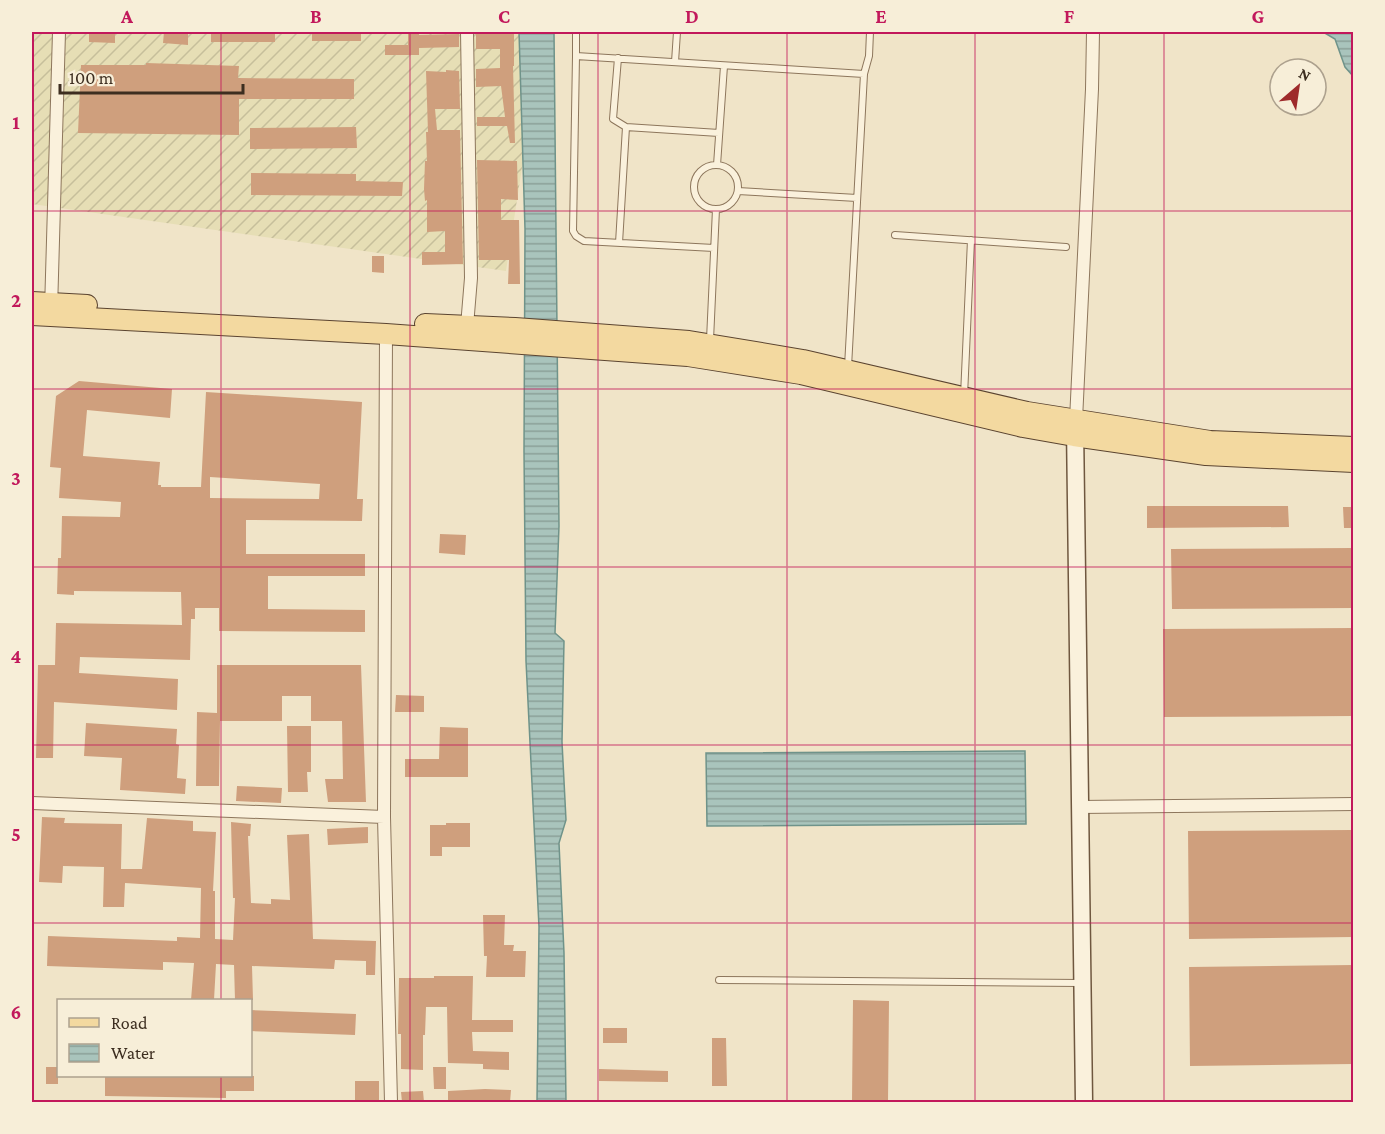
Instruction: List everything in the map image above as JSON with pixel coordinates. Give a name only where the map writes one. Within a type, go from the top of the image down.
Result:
[{"type":"main road","points":[[32,302],[45,312],[386,334],[688,341],[708,352],[1023,428],[1075,428],[1210,441],[1353,447]]},
{"type":"main road","points":[[45,312],[466,326],[514,336]]},
{"type":"main road","points":[[708,352],[803,360],[1027,412],[1075,428],[1206,455],[1353,462]]},
{"type":"street","points":[[45,312],[59,32]]},
{"type":"street","points":[[466,32],[471,278],[466,326]]},
{"type":"street","points":[[1084,1102],[1075,428],[1094,32]]},
{"type":"street","points":[[386,334],[384,817],[391,1102]]},
{"type":"street","points":[[32,803],[384,817]]},
{"type":"street","points":[[1079,807],[1353,804]]},
{"type":"lane","points":[[576,32],[573,231],[576,236],[584,241],[714,248]]},
{"type":"lane","points":[[675,62],[677,32]]},
{"type":"lane","points":[[848,371],[864,74],[869,56],[870,32]]},
{"type":"lane","points":[[576,56],[864,74]]},
{"type":"lane","points":[[618,58],[613,119],[626,127],[719,133]]},
{"type":"lane","points":[[717,165],[724,66]]},
{"type":"lane","points":[[619,243],[626,127]]},
{"type":"lane","points":[[717,165],[733,173],[738,191],[728,206],[716,209],[702,204],[696,197],[693,188],[694,181],[703,169],[717,165]]},
{"type":"lane","points":[[738,191],[857,198]]},
{"type":"lane","points":[[708,352],[716,209]]},
{"type":"lane","points":[[895,235],[1066,247]]},
{"type":"lane","points":[[964,398],[971,240]]},
{"type":"lane","points":[[719,980],[1082,983]]},
{"type":"shaded area","points":[[32,32],[543,32],[506,271],[32,204]]},
{"type":"water","points":[[519,32],[554,32],[559,526],[555,633],[564,641],[562,742],[566,820],[559,843],[564,953],[566,1102],[537,1102],[539,927],[526,661],[525,229]]},
{"type":"water","points":[[1323,32],[1353,32],[1353,76],[1345,67],[1335,39]]},
{"type":"water","points":[[1025,751],[1026,824],[707,826],[706,753]]},
{"type":"building","points":[[89,32],[115,32],[115,43],[89,42]]},
{"type":"building","points":[[164,32],[188,32],[188,45],[163,43]]},
{"type":"building","points":[[211,32],[275,32],[275,42],[211,42]]},
{"type":"building","points":[[312,32],[361,32],[361,41],[312,41]]},
{"type":"building","points":[[408,32],[419,32],[419,35],[459,34],[459,47],[419,48],[419,55],[385,55],[385,45],[408,45]]},
{"type":"building","points":[[476,32],[514,33],[515,143],[510,143],[507,126],[477,126],[477,117],[505,117],[501,86],[476,87],[476,69],[500,68],[500,49],[476,49]]},
{"type":"building","points":[[146,63],[239,66],[238,78],[354,79],[354,99],[239,99],[239,135],[78,133],[81,65],[146,65]]},
{"type":"building","points":[[446,70],[459,71],[460,109],[435,109],[437,130],[460,130],[463,264],[422,265],[422,252],[445,252],[445,231],[427,232],[427,200],[425,201],[424,189],[425,161],[427,161],[426,132],[428,132],[426,71],[446,72]]},
{"type":"building","points":[[356,127],[357,148],[250,149],[250,128]]},
{"type":"building","points":[[477,160],[517,161],[518,200],[501,199],[501,220],[519,220],[520,284],[508,284],[509,260],[479,260]]},
{"type":"building","points":[[251,173],[356,174],[356,181],[403,182],[402,196],[251,195]]},
{"type":"building","points":[[372,256],[384,256],[384,273],[372,272]]},
{"type":"building","points":[[79,381],[172,389],[170,418],[87,410],[83,456],[160,462],[158,485],[161,487],[201,487],[206,392],[362,402],[357,499],[363,499],[362,521],[246,520],[246,554],[365,554],[365,576],[268,576],[268,609],[365,610],[365,632],[219,631],[219,608],[195,608],[195,619],[191,619],[190,660],[80,657],[79,673],[178,679],[177,710],[54,702],[53,758],[36,758],[38,665],[55,665],[56,623],[182,625],[181,592],[74,591],[74,595],[57,594],[62,516],[120,517],[121,502],[59,498],[61,468],[50,467],[56,396]],"holes":[[[210,477],[320,484],[319,499],[210,498]]]},
{"type":"building","points":[[1147,506],[1288,506],[1289,527],[1147,528]]},
{"type":"building","points":[[1343,507],[1353,507],[1353,528],[1344,528]]},
{"type":"building","points":[[440,534],[466,535],[465,555],[439,553]]},
{"type":"building","points":[[1353,548],[1353,608],[1172,609],[1171,549]]},
{"type":"building","points":[[1353,628],[1353,716],[1164,717],[1163,629]]},
{"type":"building","points":[[217,665],[361,665],[366,802],[328,802],[325,779],[343,779],[342,721],[311,721],[311,696],[282,696],[282,721],[220,721],[219,786],[196,786],[197,712],[217,713]]},
{"type":"building","points":[[396,695],[424,696],[424,712],[395,712]]},
{"type":"building","points":[[86,723],[177,729],[176,744],[179,745],[177,778],[186,779],[185,794],[120,790],[122,758],[84,756]]},
{"type":"building","points":[[287,726],[311,726],[311,772],[307,772],[308,792],[288,792]]},
{"type":"building","points":[[440,727],[468,728],[468,777],[405,777],[405,759],[439,759]]},
{"type":"building","points":[[237,786],[282,788],[281,803],[236,801]]},
{"type":"building","points":[[42,817],[65,818],[64,823],[122,824],[121,869],[142,869],[147,818],[193,821],[193,831],[216,832],[213,891],[215,891],[215,939],[233,940],[235,898],[233,898],[231,822],[251,824],[250,836],[248,836],[251,903],[271,904],[271,899],[290,900],[287,835],[309,834],[313,939],[376,941],[375,975],[366,975],[366,961],[335,960],[334,969],[252,966],[253,1000],[235,999],[234,965],[216,964],[214,999],[191,999],[194,963],[163,962],[163,970],[47,966],[48,936],[177,941],[177,937],[200,938],[201,888],[125,883],[124,907],[103,907],[104,867],[63,866],[62,883],[39,882]]},
{"type":"building","points":[[446,823],[470,823],[470,847],[442,847],[442,856],[430,856],[430,825],[446,825]]},
{"type":"building","points":[[368,827],[368,843],[328,845],[327,829]]},
{"type":"building","points":[[1353,830],[1353,937],[1189,939],[1188,831]]},
{"type":"building","points":[[483,915],[505,915],[504,945],[514,945],[513,951],[526,951],[525,977],[486,977],[487,956],[484,956]]},
{"type":"building","points":[[1353,965],[1353,1064],[1190,1066],[1189,967]]},
{"type":"building","points":[[434,976],[473,976],[472,1020],[513,1020],[513,1032],[472,1032],[473,1051],[509,1052],[509,1070],[483,1069],[483,1064],[448,1063],[447,1007],[426,1007],[423,1070],[401,1069],[401,1034],[398,1034],[399,978],[434,978]]},
{"type":"building","points":[[853,1000],[889,1001],[888,1102],[852,1102]]},
{"type":"building","points":[[252,1010],[356,1014],[355,1035],[252,1031]]},
{"type":"building","points":[[603,1028],[627,1028],[627,1043],[603,1043]]},
{"type":"building","points":[[712,1038],[726,1038],[727,1086],[712,1086]]},
{"type":"building","points":[[46,1067],[57,1067],[58,1084],[46,1084]]},
{"type":"building","points":[[433,1067],[446,1067],[446,1089],[434,1089]]},
{"type":"building","points":[[599,1069],[668,1071],[668,1082],[599,1081]]},
{"type":"building","points":[[254,1076],[254,1091],[226,1091],[226,1098],[105,1096],[105,1077]]},
{"type":"building","points":[[355,1081],[379,1081],[379,1102],[355,1102]]},
{"type":"building","points":[[511,1090],[510,1102],[448,1102],[448,1091]]},
{"type":"building","points":[[423,1091],[424,1102],[402,1102],[401,1092]]}]
